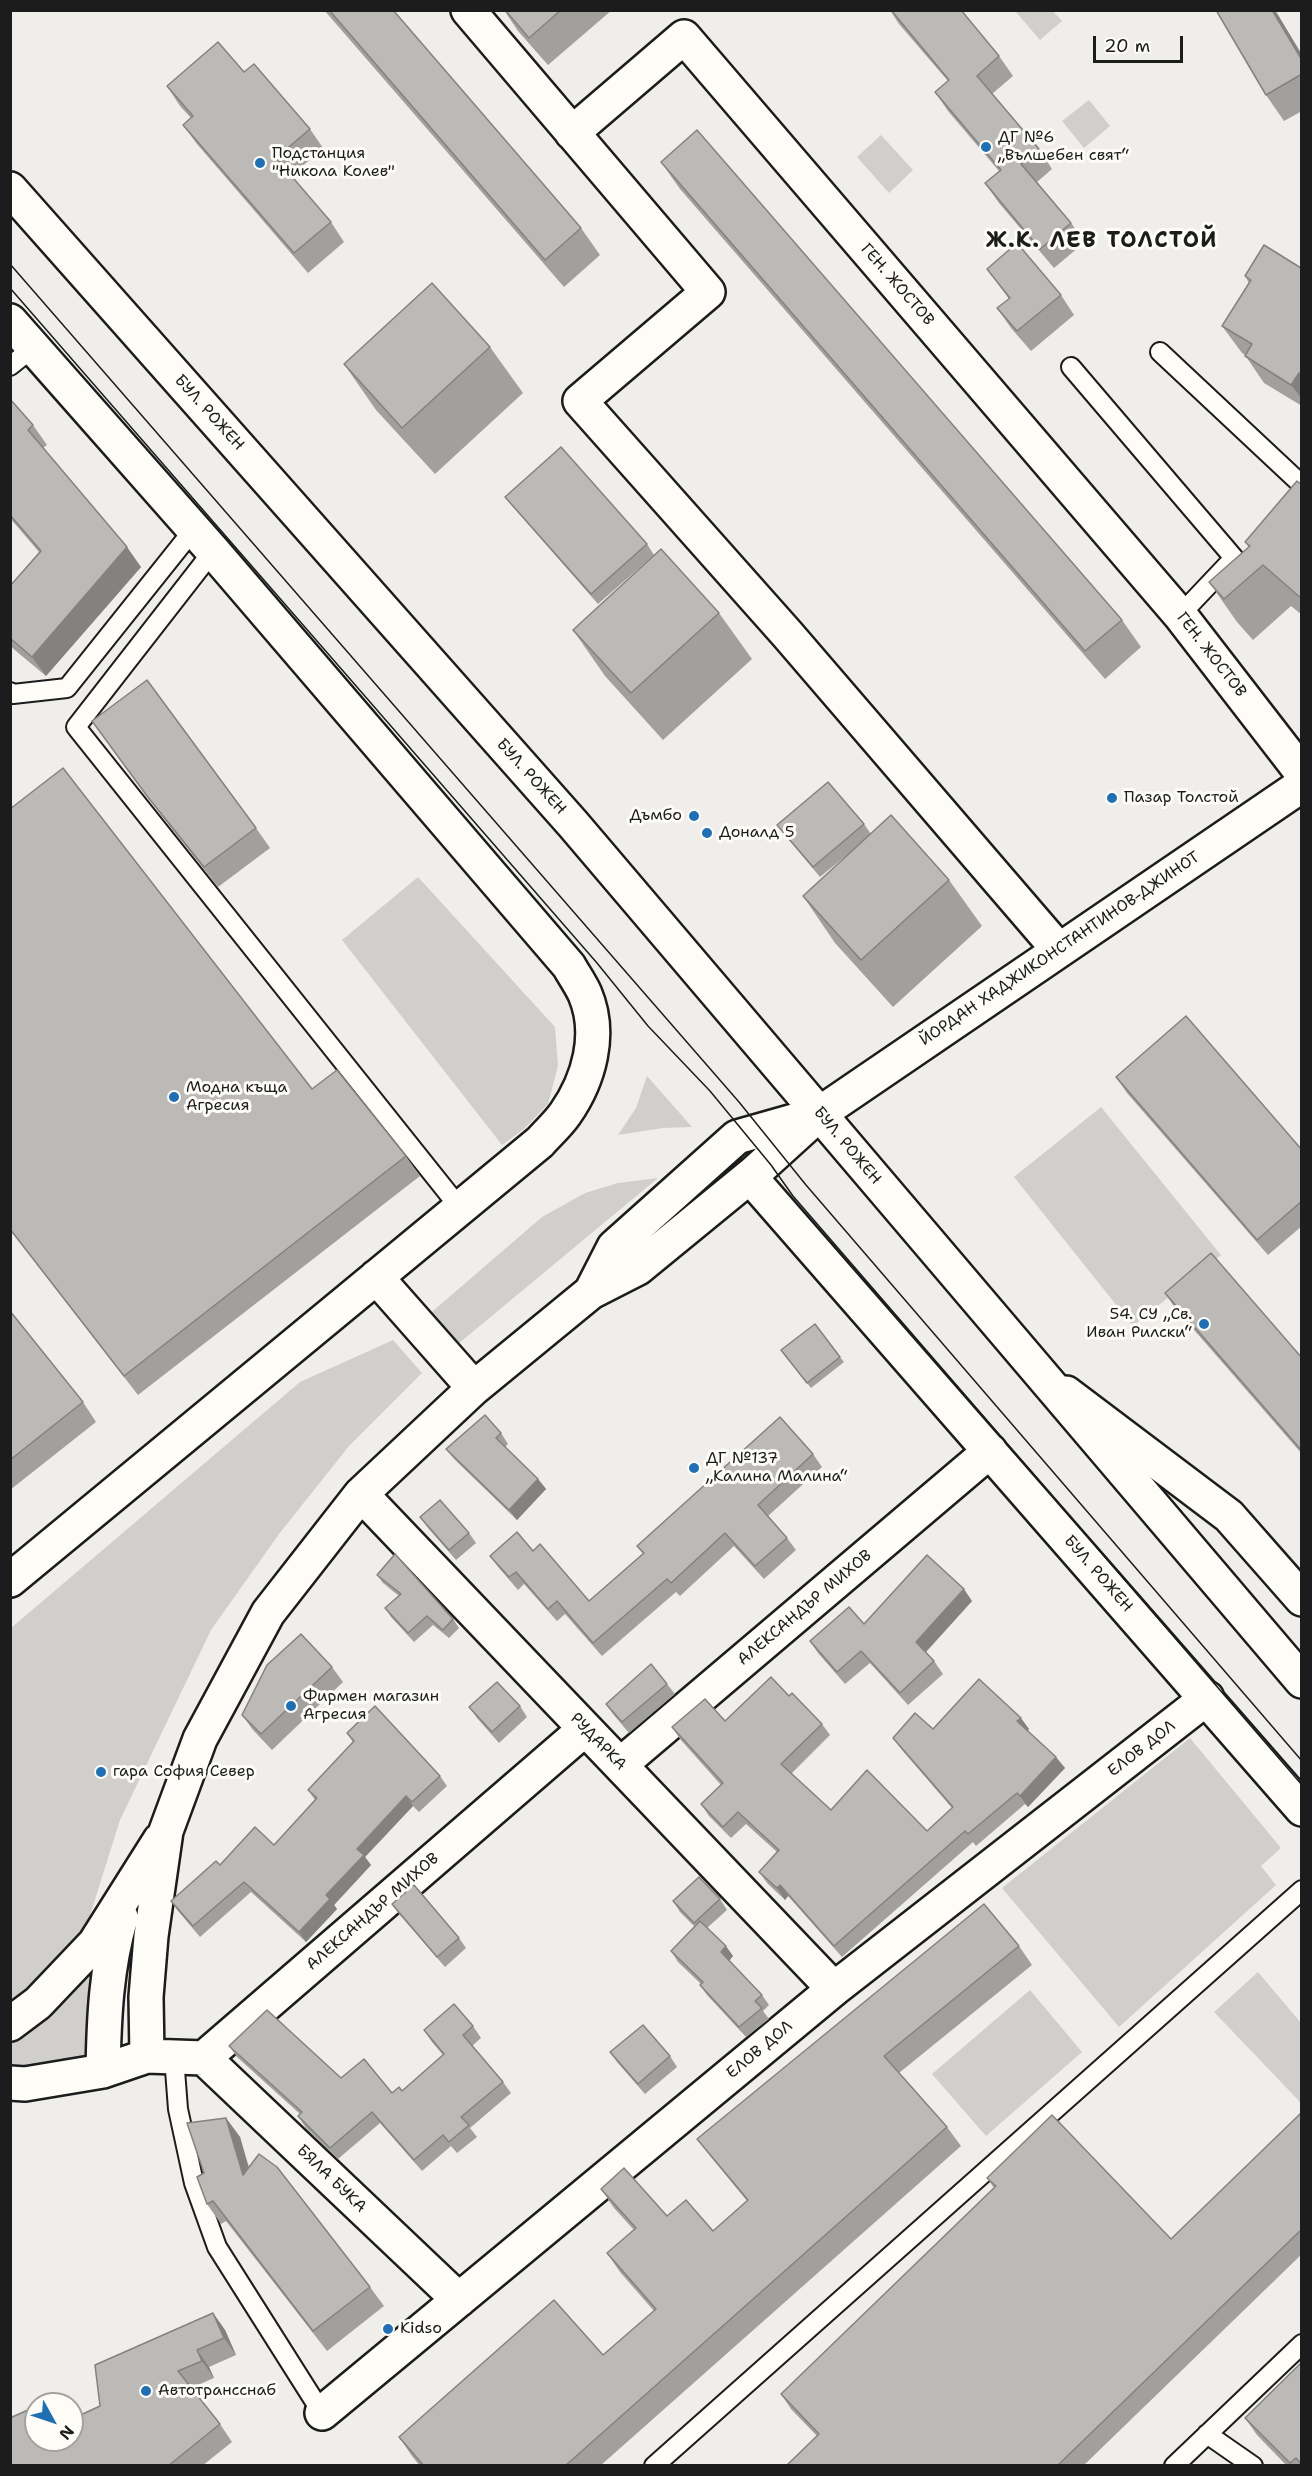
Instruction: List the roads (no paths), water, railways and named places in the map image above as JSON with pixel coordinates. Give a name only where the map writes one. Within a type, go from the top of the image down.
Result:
[{"type":"street","points":[[468,10],[708,292],[580,401],[788,635],[1059,949]]},
{"type":"street","name":"ГЕН. ЖОСТОВ","points":[[572,133],[684,37],[1180,615],[1302,773]]},
{"type":"street","name":"БУЛ. РОЖЕН","points":[[10,189],[573,824],[1302,1681]]},
{"type":"street","points":[[10,321],[22,357],[203,540],[569,966],[585,995],[593,1029],[592,1054],[581,1086],[565,1114],[540,1142],[10,1580]]},
{"type":"street","name":"ЙОРДАН ХАДЖИКОНСТАНТИНОВ-ДЖИНОТ","points":[[819,1114],[1302,785]]},
{"type":"street","points":[[10,2024],[38,2003],[95,1944],[166,1831],[200,1739],[268,1613],[361,1494],[474,1388],[591,1292],[638,1268],[750,1177],[819,1114]]},
{"type":"street","points":[[591,1292],[614,1247],[737,1137],[819,1114]]},
{"type":"street","name":"БУЛ. РОЖЕН","points":[[750,1177],[1302,1809]]},
{"type":"street","points":[[376,1277],[474,1388]]},
{"type":"street","name":"БУЛ. РОЖЕН","points":[[1040,1374],[1229,1516],[1300,1593]]},
{"type":"street","name":"АЛЕКСАНДЪР МИХОВ","points":[[620,1765],[990,1451]]},
{"type":"street","name":"РУДАРКА","points":[[361,1494],[834,1989]]},
{"type":"street","name":"ЕЛОВ ДОЛ","points":[[322,2413],[834,1989],[1207,1698]]},
{"type":"street","name":"АЛЕКСАНДЪР МИХОВ","points":[[175,2057],[585,1729]]},
{"type":"street","points":[[10,2083],[25,2084],[175,2057],[146,1997],[166,1831]]},
{"type":"street","points":[[103,2071],[105,2002],[114,1943],[130,1887]]},
{"type":"street","name":"БЯЛА БУКА","points":[[175,2057],[459,2300]]},
{"type":"lane","points":[[1160,352],[1302,485]]},
{"type":"lane","points":[[1071,367],[1234,558],[1180,615]]},
{"type":"lane","points":[[10,692],[13,694],[67,688],[203,540]]},
{"type":"lane","points":[[203,540],[76,727],[459,1207]]},
{"type":"lane","points":[[654,2466],[1298,1900]]},
{"type":"lane","points":[[175,2057],[178,2109],[194,2183],[217,2247],[322,2413]]},
{"type":"lane","points":[[1174,2466],[1302,2344]]},
{"type":"lane","points":[[1207,2434],[1253,2466]]},
{"type":"tram line","points":[[10,264],[739,1102],[806,1185],[1302,1761]]},
{"type":"tram line","points":[[10,288],[597,963],[648,1026],[710,1091],[771,1165],[793,1196],[1302,1785]]},
{"type":"place","name":"ДГ №6 „Вълшебен свят“","points":[[986,147]]},
{"type":"place","name":"Подстанция \"Никола Колев\"","points":[[260,163]]},
{"type":"place","name":"Пазар Толстой","points":[[1112,798]]},
{"type":"place","name":"Дъмбо","points":[[694,816]]},
{"type":"place","name":"Доналд 5","points":[[707,833]]},
{"type":"place","name":"Модна къща Агресия","points":[[174,1097]]},
{"type":"place","name":"54. СУ „Св. Иван Рилски“","points":[[1204,1324]]},
{"type":"place","name":"ДГ №137 „Калина Малина“","points":[[694,1468]]},
{"type":"place","name":"Фирмен магазин Агресия","points":[[291,1706]]},
{"type":"place","name":"гара София Север","points":[[101,1772]]},
{"type":"place","name":"Kidso","points":[[388,2329]]},
{"type":"place","name":"Автотрансснаб","points":[[146,2391]]},
{"type":"district","name":"Ж.К. ЛЕВ ТОЛСТОЙ","points":[[1102,241]]}]
